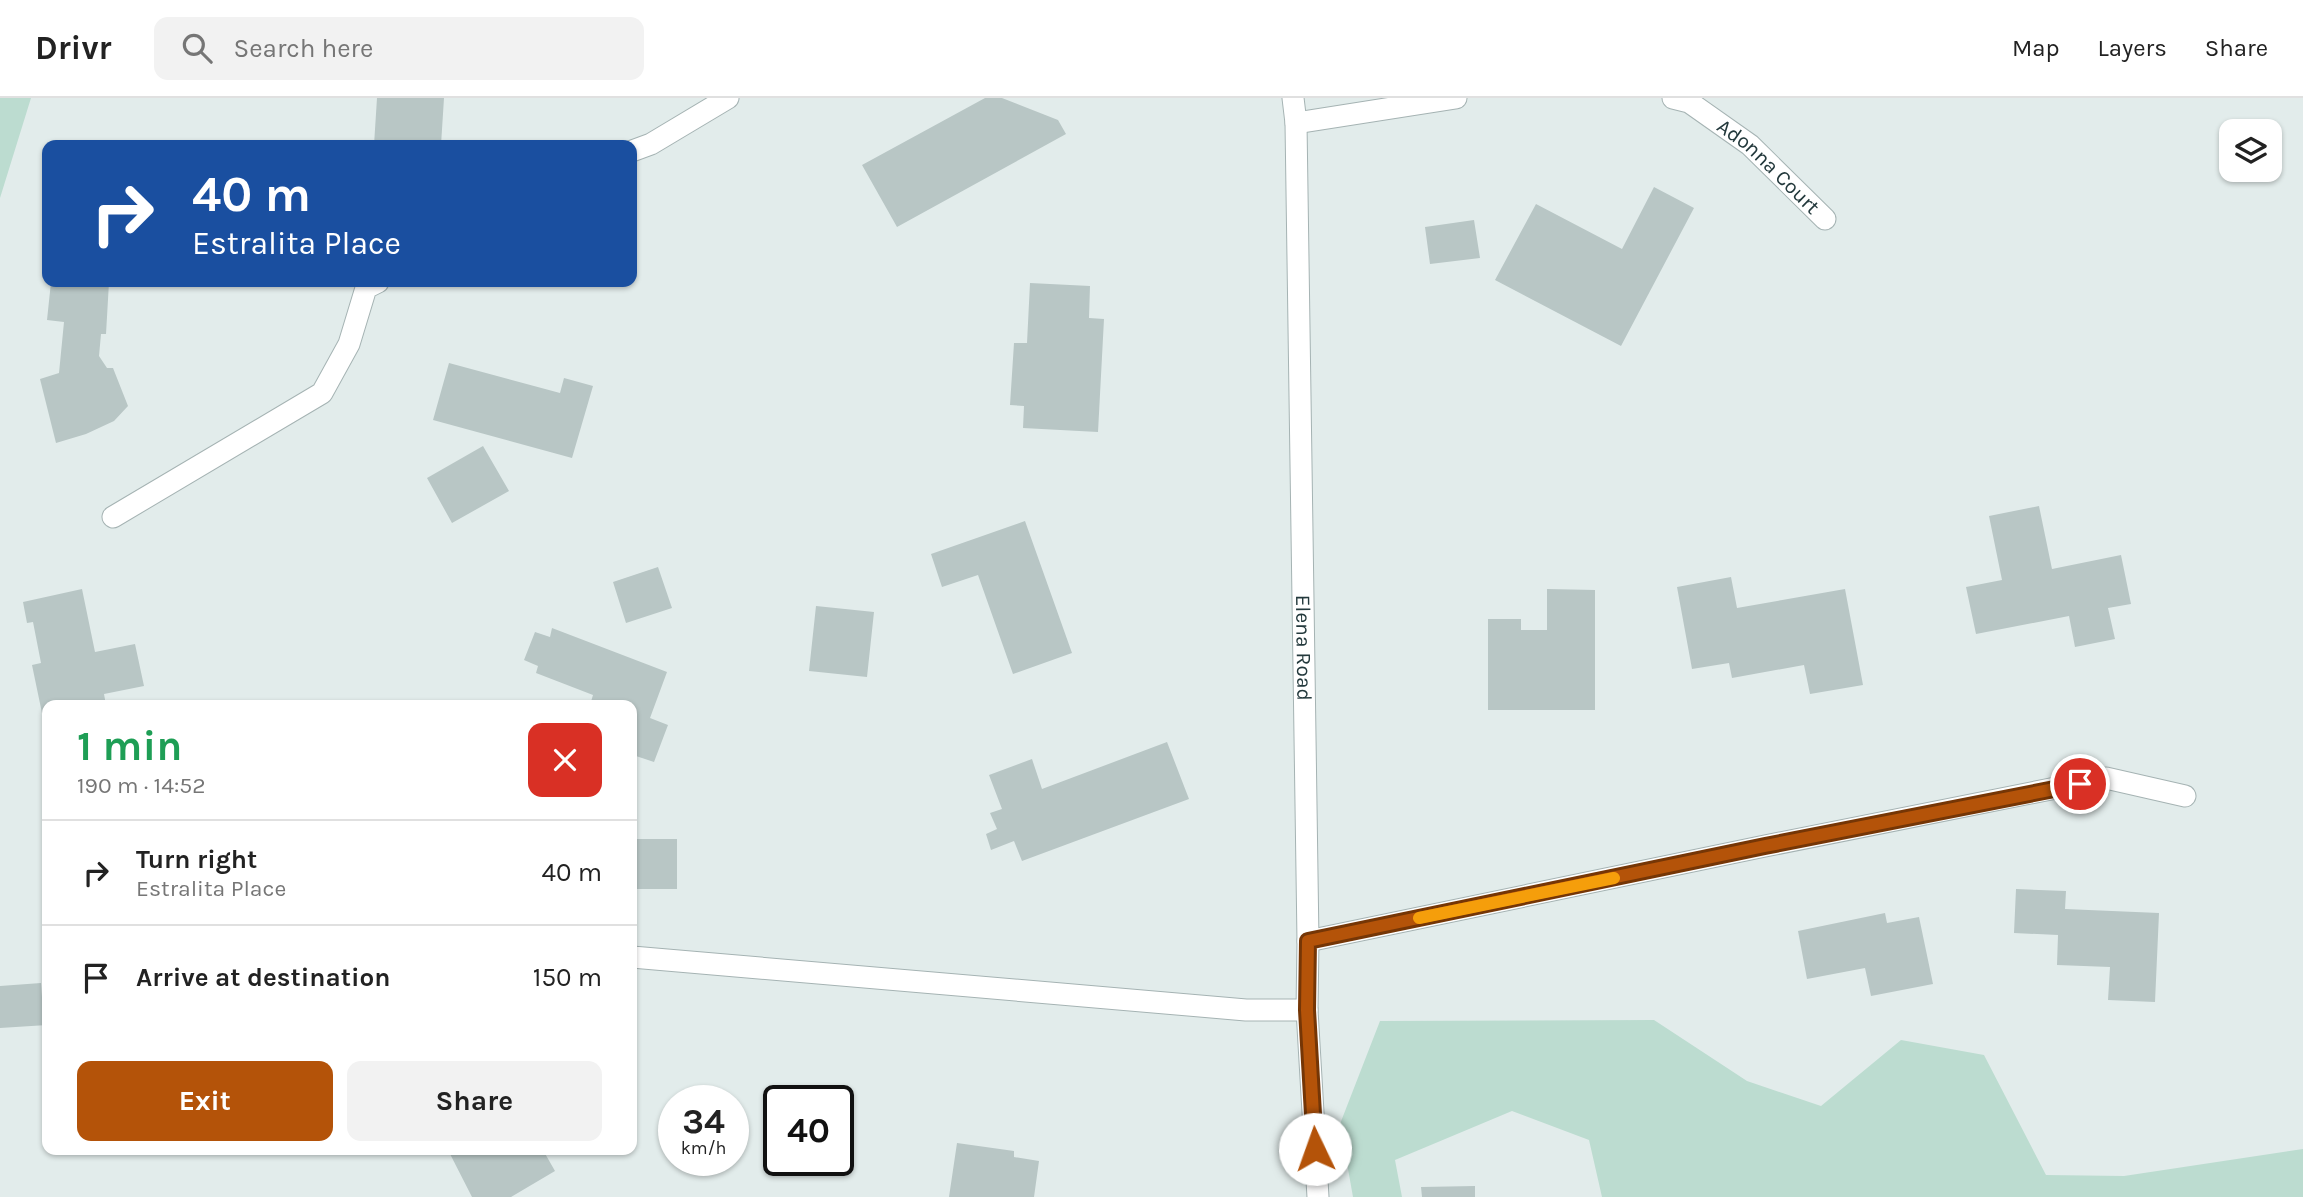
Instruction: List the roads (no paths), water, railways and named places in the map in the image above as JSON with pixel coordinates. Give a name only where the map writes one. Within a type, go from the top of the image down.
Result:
[{"type":"street","points":[[637,149],[651,144],[728,98]]},
{"type":"street","name":"Elena Road","points":[[1293,98],[1296,123],[1307,1010],[1318,1197]]},
{"type":"street","points":[[1296,123],[1456,98]]},
{"type":"street","name":"Adonna Court","points":[[1673,98],[1689,102],[1750,145],[1825,219]]},
{"type":"street","points":[[113,517],[322,393],[349,344],[371,287]]},
{"type":"street","points":[[1308,941],[2106,778],[2185,796]]},
{"type":"street","points":[[637,957],[1233,1009],[1307,1010]]}]
